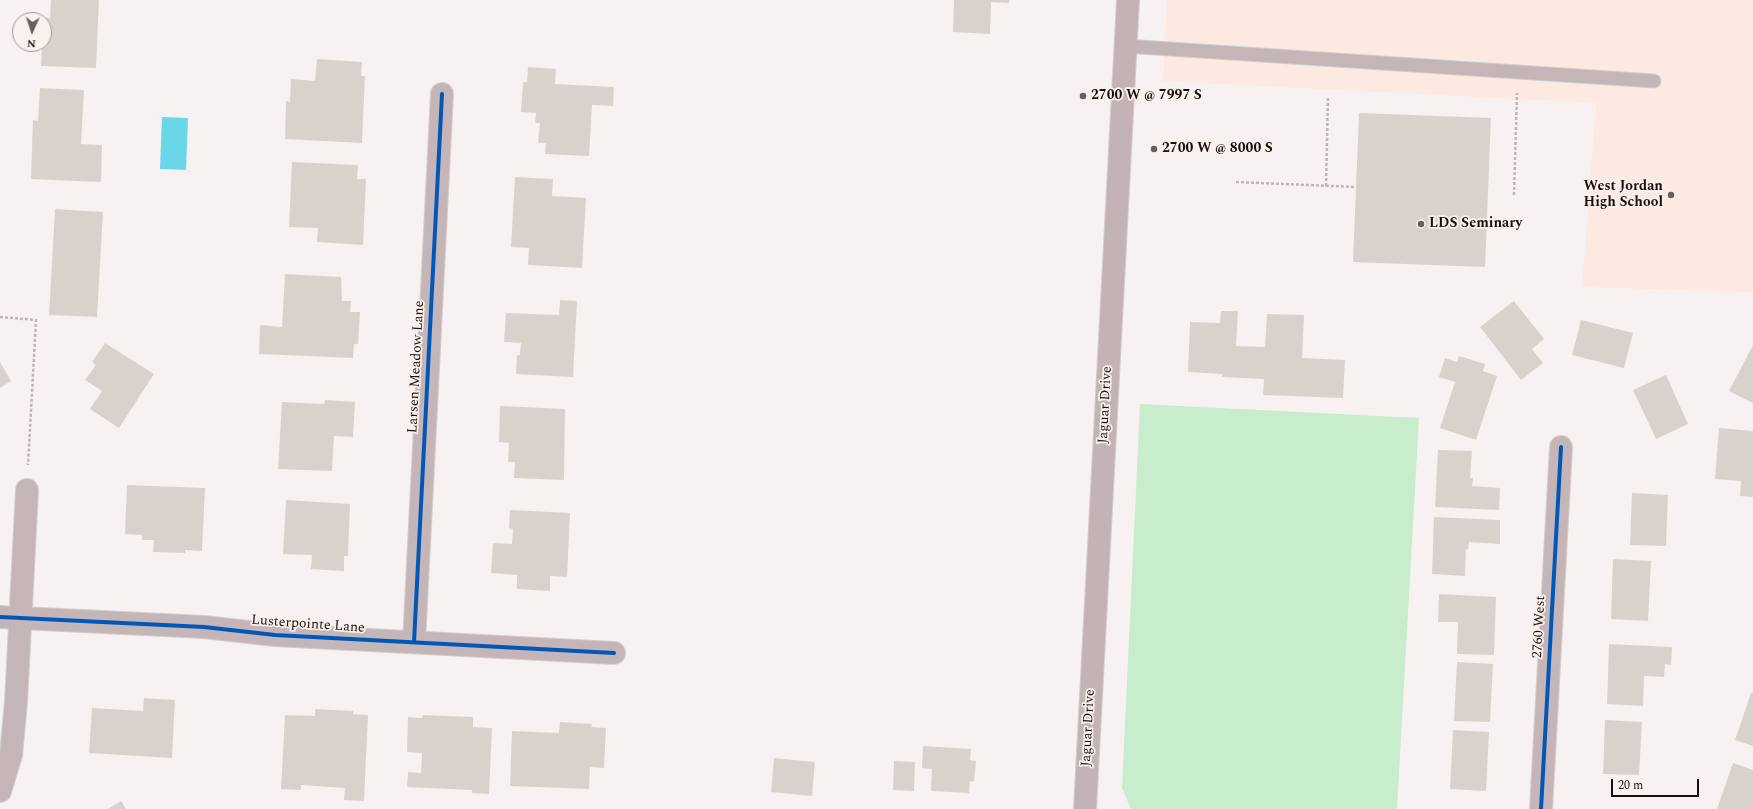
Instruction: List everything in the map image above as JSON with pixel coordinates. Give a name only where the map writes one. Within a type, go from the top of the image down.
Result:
[{"type":"main road","name":"Jaguar Drive","points":[[1084,809],[1128,0]]},
{"type":"street","name":"Larsen Meadow Lane","points":[[414,642],[442,94]]},
{"type":"street","name":"2760 West","points":[[1541,809],[1561,447]]},
{"type":"street","points":[[0,791],[11,755],[16,702],[10,618],[27,490]]},
{"type":"street","name":"Lusterpointe Lane","points":[[10,618],[204,627],[274,635],[614,653]]},
{"type":"lane","points":[[1125,46],[1654,81]]},
{"type":"path","points":[[1514,195],[1517,107],[1516,71]]},
{"type":"path","points":[[1326,186],[1328,97]]},
{"type":"path","points":[[1236,182],[1356,187]]},
{"type":"path","points":[[0,317],[36,320],[27,490]]},
{"type":"shaded area","name":"West Jordan High School","points":[[1167,0],[1753,0],[1753,292],[1582,287],[1596,103],[1163,81]]},
{"type":"green space","points":[[1140,404],[1419,418],[1397,809],[1131,809],[1122,788]]},
{"type":"water","points":[[162,117],[188,118],[186,170],[160,169]]},
{"type":"building","points":[[51,0],[99,0],[96,68],[41,66],[42,52],[52,52],[52,12],[50,12]]},
{"type":"building","points":[[954,0],[1009,0],[1009,3],[991,2],[990,34],[953,32]]},
{"type":"building","points":[[317,59],[362,62],[361,76],[365,76],[362,143],[285,139],[286,101],[290,102],[291,79],[315,81]]},
{"type":"building","points":[[528,67],[556,69],[555,84],[614,87],[613,106],[592,105],[589,156],[545,154],[546,143],[538,143],[540,123],[535,123],[536,113],[521,112],[523,82],[527,82]]},
{"type":"building","points":[[40,88],[84,90],[81,144],[102,145],[101,182],[31,179],[33,120],[38,121]]},
{"type":"building","name":"LDS Seminary","points":[[1359,113],[1491,118],[1485,267],[1353,262]]},
{"type":"building","points":[[292,162],[358,165],[357,179],[366,179],[363,245],[317,242],[318,228],[289,227]]},
{"type":"building","points":[[515,177],[553,179],[552,196],[586,198],[582,268],[528,265],[529,248],[511,247]]},
{"type":"building","points":[[55,209],[103,212],[97,317],[49,315]]},
{"type":"building","points":[[285,274],[341,277],[342,301],[351,301],[350,312],[360,312],[358,344],[354,344],[353,358],[259,354],[260,325],[282,327]]},
{"type":"building","points":[[560,300],[577,301],[573,377],[516,374],[517,355],[520,355],[521,343],[504,342],[506,313],[559,315]]},
{"type":"building","points":[[1514,301],[1544,339],[1532,349],[1543,363],[1521,380],[1480,327]]},
{"type":"building","points":[[1221,311],[1238,311],[1236,346],[1265,347],[1267,314],[1304,315],[1302,358],[1345,360],[1343,398],[1263,395],[1264,379],[1222,377],[1222,374],[1188,372],[1190,322],[1220,323]]},
{"type":"building","points":[[1581,320],[1633,333],[1624,368],[1572,355]]},
{"type":"building","points":[[105,343],[154,374],[119,428],[90,409],[102,391],[85,380],[96,365],[92,362]]},
{"type":"building","points":[[1753,345],[1753,403],[1729,391]]},
{"type":"building","points":[[1459,356],[1485,364],[1483,371],[1497,376],[1476,440],[1440,428],[1455,382],[1439,377],[1445,358],[1457,362]]},
{"type":"building","points":[[0,362],[11,381],[0,388]]},
{"type":"building","points":[[1666,375],[1688,424],[1656,439],[1633,390]]},
{"type":"building","points":[[325,400],[355,402],[353,437],[334,436],[332,471],[278,469],[282,402],[324,404]]},
{"type":"building","points":[[500,406],[565,409],[564,480],[514,478],[515,462],[508,462],[509,443],[499,442]]},
{"type":"building","points":[[1719,428],[1753,431],[1753,497],[1740,496],[1741,481],[1715,479]]},
{"type":"building","points":[[1438,450],[1472,451],[1470,478],[1473,478],[1472,486],[1500,488],[1499,510],[1435,507]]},
{"type":"building","points":[[127,485],[205,488],[202,551],[185,550],[185,553],[153,552],[154,540],[142,540],[142,535],[125,534]]},
{"type":"building","points":[[1632,493],[1668,495],[1666,546],[1630,545]]},
{"type":"building","points":[[286,500],[350,504],[348,556],[344,556],[344,571],[311,569],[312,555],[283,554]]},
{"type":"building","points":[[510,510],[570,513],[567,577],[550,576],[550,591],[517,589],[517,575],[491,573],[493,543],[512,544],[513,529],[509,528]]},
{"type":"building","points":[[1434,517],[1500,520],[1500,544],[1469,542],[1468,549],[1466,549],[1465,576],[1432,574]]},
{"type":"building","points":[[1613,559],[1651,561],[1648,621],[1611,619]]},
{"type":"building","points":[[1439,594],[1496,597],[1494,655],[1457,654],[1458,622],[1438,622]]},
{"type":"building","points":[[1609,644],[1672,647],[1671,665],[1665,664],[1664,677],[1644,676],[1643,706],[1607,704]]},
{"type":"building","points":[[1457,662],[1493,664],[1490,722],[1454,721]]},
{"type":"building","points":[[1751,693],[1753,693],[1753,746],[1735,740]]},
{"type":"building","points":[[144,698],[175,700],[172,758],[89,753],[92,708],[143,711]]},
{"type":"building","points":[[315,709],[353,711],[353,714],[368,715],[364,801],[344,800],[345,788],[301,785],[301,790],[281,789],[285,715],[315,716]]},
{"type":"building","points":[[423,715],[473,717],[473,727],[492,728],[489,794],[472,793],[472,790],[407,787],[408,772],[421,773],[422,753],[407,752],[408,717],[422,718]]},
{"type":"building","points":[[1605,720],[1642,722],[1639,775],[1603,774]]},
{"type":"building","points":[[560,722],[592,724],[591,727],[606,728],[604,768],[590,767],[589,789],[510,786],[512,731],[559,733]]},
{"type":"building","points":[[1453,730],[1489,732],[1486,791],[1450,789]]},
{"type":"building","points":[[923,746],[971,749],[970,760],[976,761],[974,782],[970,781],[969,793],[931,791],[932,769],[922,768]]},
{"type":"building","points":[[774,758],[815,762],[812,796],[771,792]]},
{"type":"building","points":[[894,761],[915,762],[914,791],[893,790]]},
{"type":"building","points":[[1733,763],[1753,770],[1753,809],[1717,809]]},
{"type":"building","points":[[121,801],[126,809],[108,809]]},
{"type":"cycle path","points":[[414,642],[442,94]]},
{"type":"cycle path","points":[[1541,809],[1561,447]]},
{"type":"cycle path","points":[[0,617],[204,627],[275,635],[614,653]]},
{"type":"place","name":"2700 W @ 7997 S","points":[[1083,96]]},
{"type":"place","name":"2700 W @ 8000 S","points":[[1154,149]]},
{"type":"place","name":"West Jordan High School","points":[[1671,195]]},
{"type":"place","name":"LDS Seminary","points":[[1421,224]]}]
